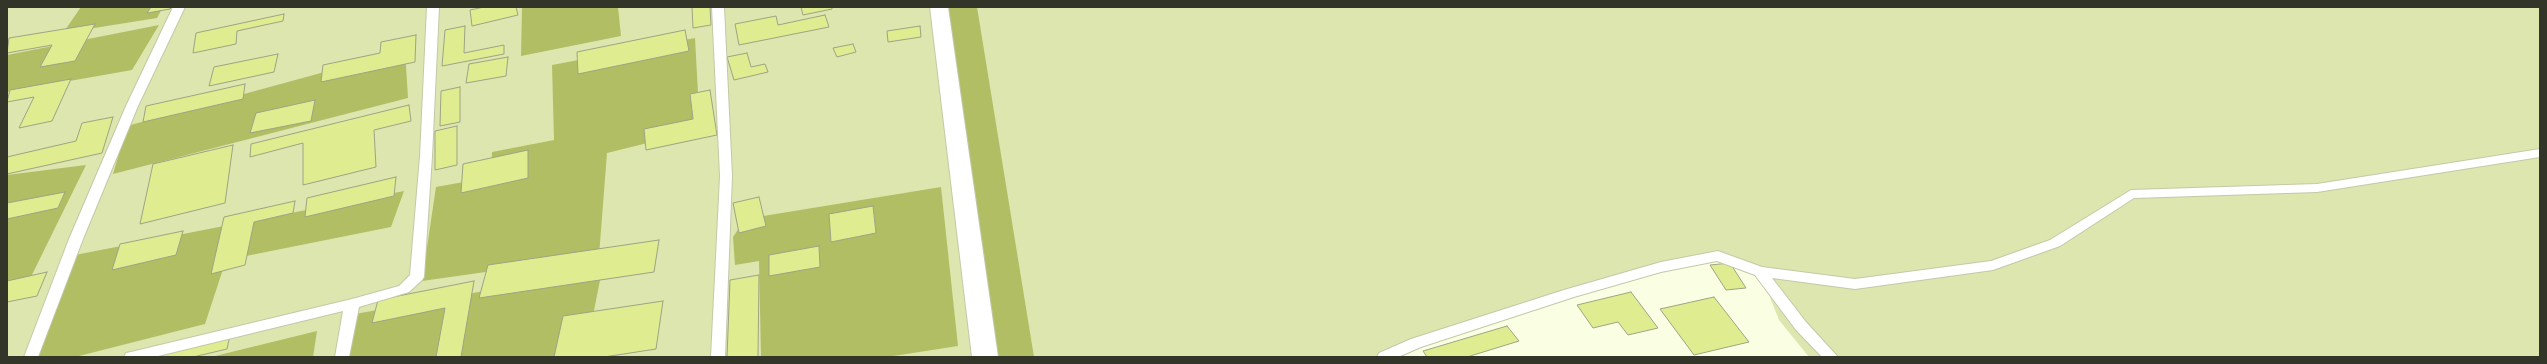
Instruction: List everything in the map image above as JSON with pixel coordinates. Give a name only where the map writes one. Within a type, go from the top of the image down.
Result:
[{"type":"street","points":[[940,7],[980,356]]},
{"type":"lane","points":[[31,357],[76,239],[132,106],[179,7]]},
{"type":"lane","points":[[131,357],[352,304],[404,290],[417,277],[426,156],[433,7]]},
{"type":"lane","points":[[718,7],[720,82],[726,176],[721,255],[718,357]]},
{"type":"lane","points":[[1384,357],[1416,343],[1561,295],[1661,266],[1718,256],[1760,272],[1855,284],[1993,265],[2055,243],[2131,194],[2317,188],[2540,153]]},
{"type":"lane","points":[[1760,272],[1801,326],[1831,357]]},
{"type":"lane","points":[[342,357],[352,304]]},
{"type":"green space","points":[[7,7],[2540,7],[2540,357],[1809,357],[1779,320],[1760,272],[1718,256],[1661,267],[1384,357],[7,357]]},
{"type":"green space","points":[[81,7],[163,7],[157,18],[63,33]]},
{"type":"green space","points":[[522,7],[618,7],[621,36],[521,56]]},
{"type":"green space","points":[[938,7],[977,7],[1034,357],[985,357]]},
{"type":"green space","points":[[159,25],[132,70],[7,92],[7,55]]},
{"type":"green space","points":[[695,38],[700,130],[607,153],[599,256],[422,281],[436,187],[491,177],[492,152],[554,140],[552,65]]},
{"type":"green space","points":[[405,50],[408,98],[113,174],[127,126]]},
{"type":"green space","points":[[86,165],[24,291],[7,295],[7,175]]},
{"type":"green space","points":[[941,187],[958,346],[887,357],[761,357],[759,261],[735,265],[733,237],[745,219]]},
{"type":"green space","points":[[404,191],[391,227],[226,260],[205,324],[75,357],[34,357],[75,255]]},
{"type":"green space","points":[[602,270],[588,341],[567,357],[349,357],[355,314]]},
{"type":"green space","points":[[317,331],[313,357],[211,357]]},
{"type":"building","points":[[151,7],[172,7],[170,9],[147,13]]},
{"type":"building","points":[[484,7],[516,7],[518,15],[472,26],[470,10]]},
{"type":"building","points":[[692,7],[710,7],[711,25],[693,28]]},
{"type":"building","points":[[801,7],[832,7],[832,9],[803,15]]},
{"type":"building","points":[[284,14],[283,21],[237,31],[236,44],[193,53],[196,33]]},
{"type":"building","points":[[825,15],[829,27],[739,45],[735,24],[776,16],[778,25]]},
{"type":"building","points":[[95,24],[75,61],[40,67],[52,45],[7,53],[9,38]]},
{"type":"building","points":[[465,26],[464,53],[504,45],[504,54],[442,66],[445,30]]},
{"type":"building","points":[[920,26],[921,37],[888,42],[887,31]]},
{"type":"building","points":[[685,30],[689,51],[578,74],[577,52]]},
{"type":"building","points":[[416,35],[415,62],[321,82],[323,65],[380,53],[381,42]]},
{"type":"building","points":[[853,44],[856,52],[837,57],[833,48]]},
{"type":"building","points":[[747,53],[751,67],[765,64],[768,72],[734,80],[727,57]]},
{"type":"building","points":[[278,54],[274,72],[209,86],[214,67]]},
{"type":"building","points":[[508,57],[506,76],[466,83],[469,64]]},
{"type":"building","points":[[71,79],[52,121],[19,128],[34,97],[7,102],[10,90]]},
{"type":"building","points":[[245,84],[243,99],[143,122],[146,106]]},
{"type":"building","points":[[460,87],[460,122],[440,126],[441,91]]},
{"type":"building","points":[[710,90],[717,135],[646,150],[644,129],[693,119],[690,94]]},
{"type":"building","points":[[315,100],[311,121],[250,133],[256,113]]},
{"type":"building","points":[[409,105],[411,121],[374,130],[376,167],[303,185],[303,143],[250,157],[251,144]]},
{"type":"building","points":[[113,117],[102,153],[7,174],[7,157],[76,141],[82,123]]},
{"type":"building","points":[[457,126],[457,165],[435,170],[435,131]]},
{"type":"building","points":[[233,145],[225,203],[140,224],[153,164]]},
{"type":"building","points":[[528,150],[528,178],[461,193],[463,164]]},
{"type":"building","points":[[396,177],[394,196],[305,217],[307,198]]},
{"type":"building","points":[[65,192],[58,208],[7,219],[7,203]]},
{"type":"building","points":[[759,197],[766,226],[739,233],[733,203]]},
{"type":"building","points":[[295,201],[293,213],[254,222],[245,265],[211,274],[224,217]]},
{"type":"building","points":[[873,206],[876,233],[831,242],[829,214]]},
{"type":"building","points":[[183,231],[176,255],[112,270],[120,244]]},
{"type":"building","points":[[659,240],[654,272],[479,298],[488,265]]},
{"type":"building","points":[[819,246],[820,267],[769,276],[769,255]]},
{"type":"building","points":[[1730,263],[1746,288],[1726,290],[1710,265]]},
{"type":"building","points":[[47,272],[37,296],[7,302],[7,281]]},
{"type":"building","points":[[759,275],[758,357],[727,357],[730,280]]},
{"type":"building","points":[[474,281],[461,357],[436,357],[445,308],[372,323],[378,300]]},
{"type":"building","points":[[1631,292],[1658,328],[1628,335],[1618,322],[1593,328],[1577,305]]},
{"type":"building","points":[[1714,297],[1749,342],[1694,355],[1660,309]]},
{"type":"building","points":[[663,301],[656,349],[604,357],[554,357],[563,316]]},
{"type":"building","points":[[1507,326],[1519,341],[1467,357],[1427,357],[1423,351]]},
{"type":"building","points":[[230,335],[227,349],[193,357],[136,357]]}]
